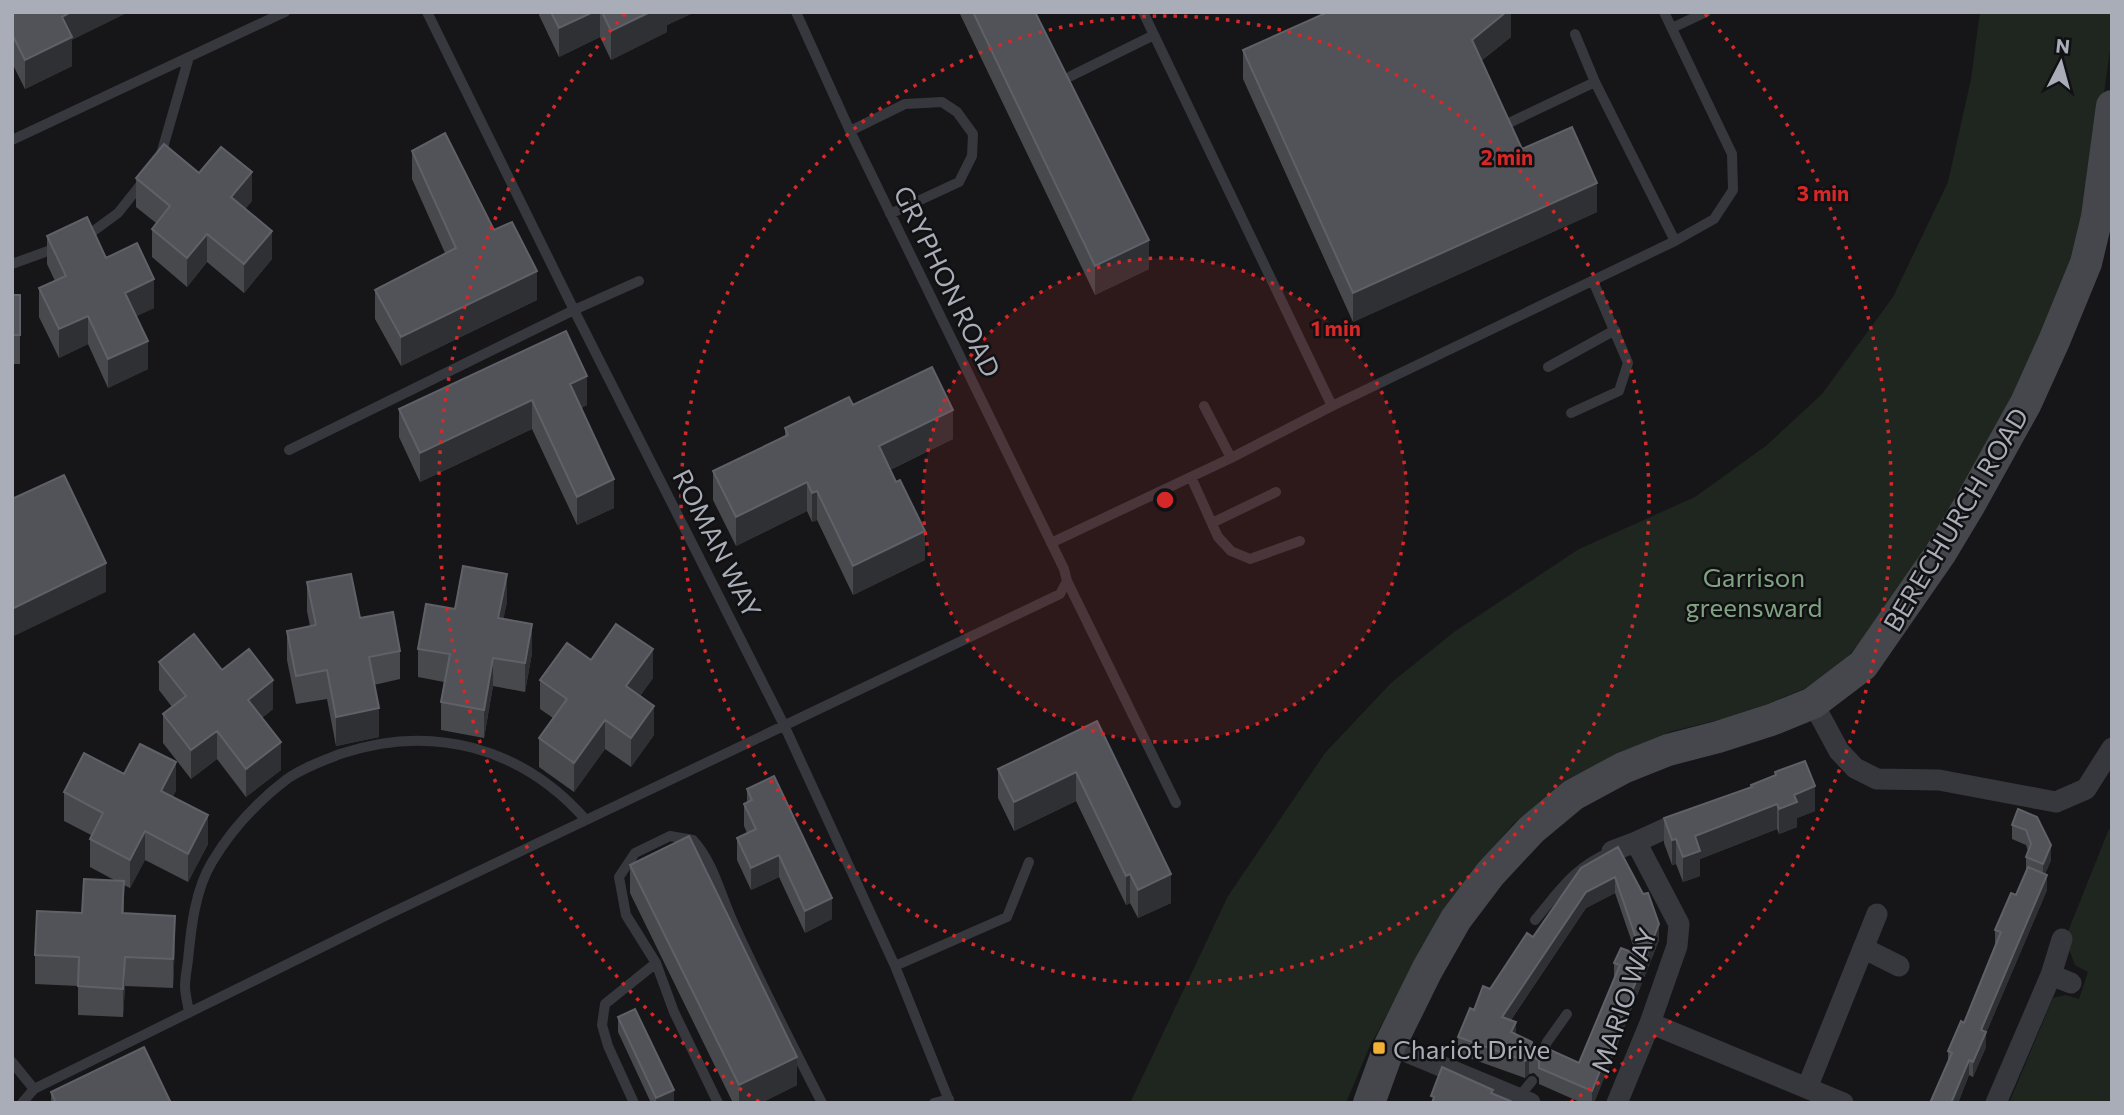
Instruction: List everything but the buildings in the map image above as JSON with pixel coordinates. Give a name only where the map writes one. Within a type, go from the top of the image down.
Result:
[{"type":"street","name":"BERECHURCH ROAD","points":[[1369,1103],[1391,1045],[1427,970],[1457,919],[1490,874],[1531,830],[1573,795],[1623,768],[1668,750],[1771,720],[1813,703],[1863,665],[1893,625],[1958,524],[2026,403],[2085,263],[2097,217],[2112,106]]},
{"type":"street","points":[[1813,703],[1839,751],[1855,768],[1877,779],[1939,780],[2056,802],[2086,789],[2112,748]]},
{"type":"street","points":[[1612,851],[1671,826]]},
{"type":"street","name":"MARIO WAY","points":[[1617,1103],[1650,1023],[1677,946],[1679,924],[1636,842]]},
{"type":"street","points":[[1807,1088],[1877,914]]},
{"type":"street","points":[[1996,1103],[2051,975],[2063,939]]},
{"type":"street","points":[[1863,948],[1899,966]]},
{"type":"street","points":[[2051,975],[2071,983]]},
{"type":"street","points":[[1650,1023],[1843,1103]]},
{"type":"street","points":[[1391,1045],[1524,1100]]},
{"type":"lane","points":[[12,140],[285,12]]},
{"type":"lane","name":"ROMAN WAY","points":[[428,12],[574,310],[784,725],[895,966],[950,1101]]},
{"type":"lane","name":"GRYPHON ROAD","points":[[796,12],[850,131],[1064,569],[1067,581]]},
{"type":"lane","points":[[1143,12],[1332,406]]},
{"type":"lane","points":[[1051,543],[1231,458],[1332,406],[1675,241],[1714,219],[1732,190],[1732,154],[1664,12]]},
{"type":"lane","points":[[1672,29],[1706,12]]},
{"type":"lane","points":[[1575,34],[1595,82],[1675,241]]},
{"type":"lane","points":[[1071,76],[1154,35]]},
{"type":"lane","points":[[12,264],[83,238],[118,213],[159,163],[189,57]]},
{"type":"lane","points":[[1511,122],[1595,82]]},
{"type":"lane","points":[[850,131],[905,104],[942,102],[957,112],[973,134],[972,156],[959,181],[890,214]]},
{"type":"lane","points":[[289,450],[574,310],[639,281]]},
{"type":"lane","points":[[1571,413],[1619,391],[1628,362],[1593,281]]},
{"type":"lane","points":[[1548,367],[1615,330]]},
{"type":"lane","points":[[1204,406],[1231,458]]},
{"type":"lane","points":[[1191,477],[1219,537],[1231,551],[1250,559],[1300,541]]},
{"type":"lane","points":[[1212,523],[1276,492]]},
{"type":"lane","points":[[22,1103],[34,1089],[586,820],[1060,594],[1067,581]]},
{"type":"lane","points":[[1067,581],[1176,803]]},
{"type":"lane","points":[[189,1013],[185,986],[193,914],[211,864],[244,817],[288,779],[319,761],[366,745],[419,740],[468,745],[518,765],[566,798],[586,820]]},
{"type":"lane","points":[[718,1103],[674,1012],[656,963],[626,915],[618,877],[635,853],[670,836],[693,840],[706,854],[732,921],[822,1103]]},
{"type":"lane","points":[[1535,920],[1572,875],[1594,859],[1612,851]]},
{"type":"lane","points":[[895,966],[1007,917],[1029,862]]},
{"type":"lane","points":[[634,1103],[608,1046],[602,1025],[605,1003],[656,963]]},
{"type":"lane","points":[[1539,1061],[1547,1042],[1567,1014]]},
{"type":"lane","points":[[12,1062],[34,1089]]},
{"type":"lane","points":[[1524,1100],[1532,1081]]},
{"type":"lane","points":[[934,1103],[950,1101]]},
{"type":"green space","name":"Garrison greensward","points":[[1980,12],[2112,12],[2112,35],[2078,264],[1994,438],[1879,620],[1845,660],[1811,686],[1743,714],[1669,732],[1605,761],[1569,780],[1514,823],[1473,872],[1401,988],[1369,1048],[1346,1103],[1130,1103],[1228,896],[1325,753],[1391,683],[1454,632],[1579,549],[1695,497],[1767,445],[1822,394],[1893,297],[1948,182],[1971,79]]},
{"type":"green space","points":[[2109,829],[2112,830],[2112,1103],[2009,1103],[2053,998],[2065,995],[2079,999],[2088,972],[2075,965],[2065,939]]},
{"type":"place","name":"Chariot Drive","points":[[1379,1048]]}]
